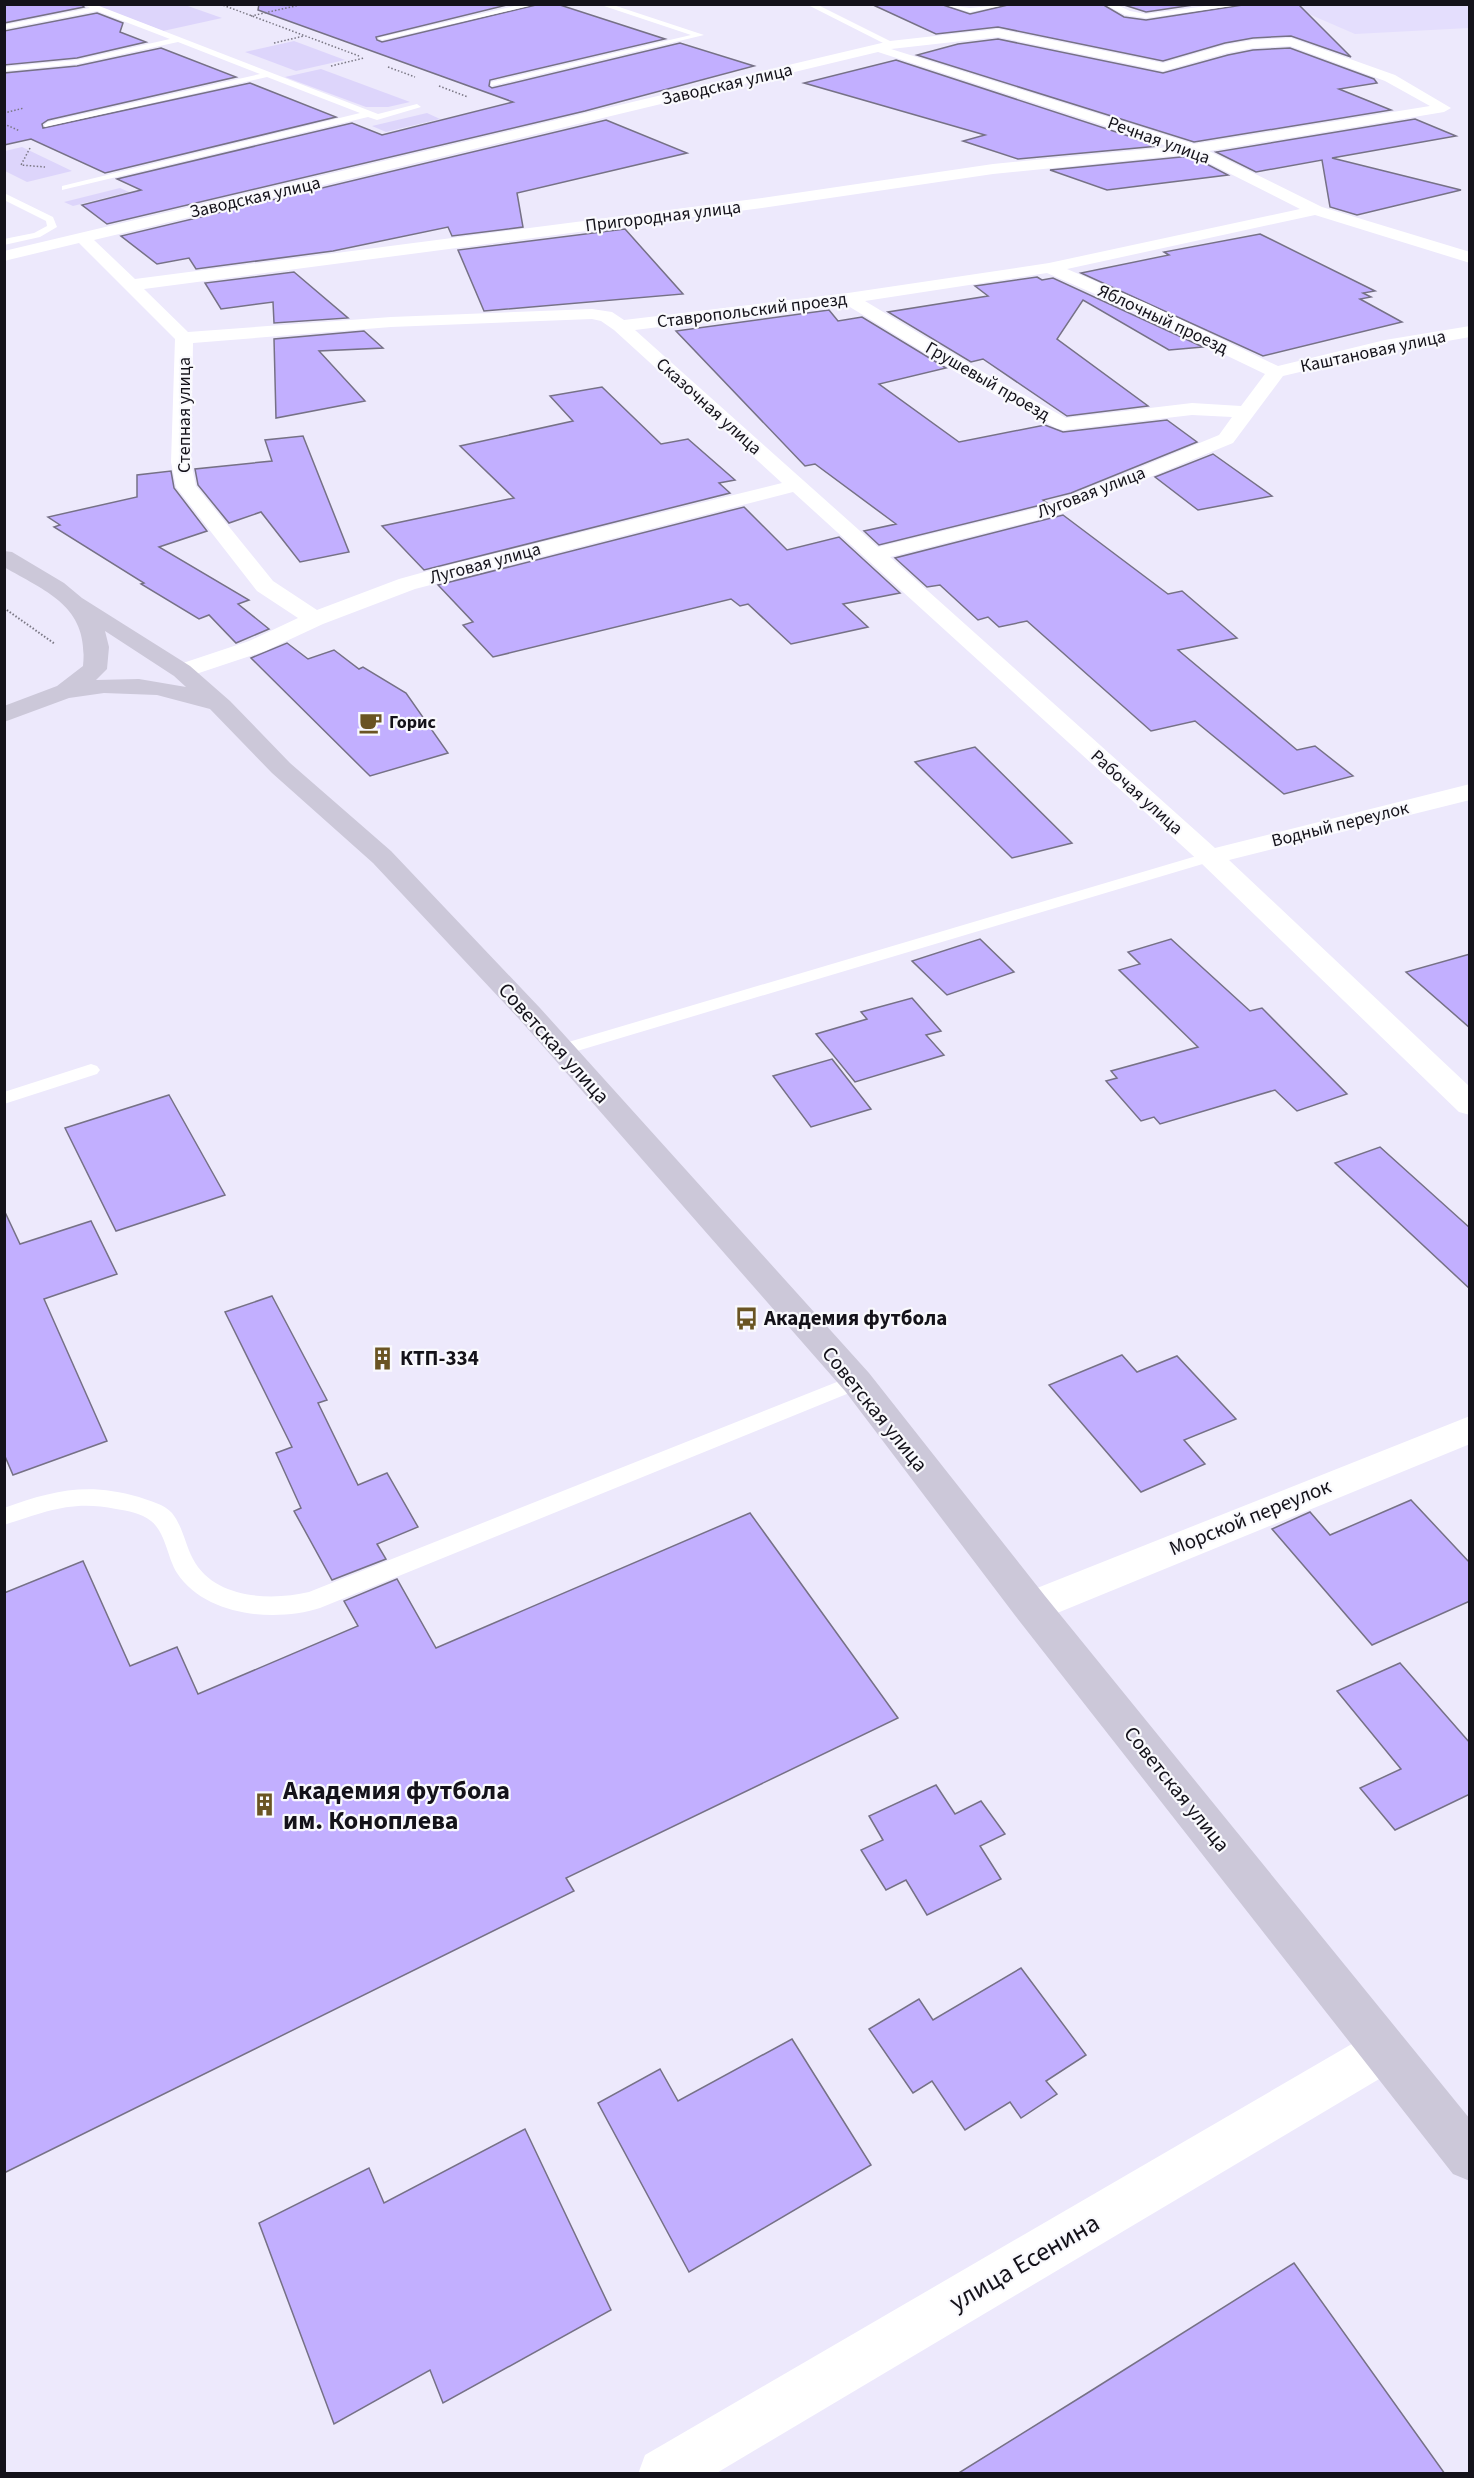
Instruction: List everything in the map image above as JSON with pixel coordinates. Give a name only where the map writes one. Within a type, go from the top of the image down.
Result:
[{"type":"main road","name":"Советская улица","points":[[4,557],[182,671],[281,768],[382,857],[561,1050],[857,1382],[1031,1607],[1470,2157]]},
{"type":"main road","points":[[65,691],[95,669],[99,652],[95,630],[79,604]]},
{"type":"main road","points":[[4,715],[65,691],[99,685],[148,685],[185,693],[220,706]]},
{"type":"street","name":"Заводская улица","points":[[4,256],[882,45],[998,33],[1163,67],[1225,49],[1253,44],[1291,42],[1389,78],[1444,108]]},
{"type":"street","name":"Речная улица","points":[[882,45],[1193,149],[1316,210],[1470,258]]},
{"type":"street","name":"Пригородная улица","points":[[132,285],[762,203],[993,169],[1193,149],[1444,108]]},
{"type":"street","name":"Ставропольский проезд","points":[[620,326],[848,298],[1049,268],[1316,210]]},
{"type":"street","name":"Степная улица","points":[[83,238],[184,339],[181,462],[186,487],[265,586],[315,619]]},
{"type":"street","name":"Яблочный проезд","points":[[1049,268],[1142,308],[1276,372]]},
{"type":"street","name":"Грушевый проезд","points":[[848,298],[986,382],[1063,424],[1192,409],[1247,412]]},
{"type":"street","points":[[184,339],[391,322],[592,314],[606,316],[620,326]]},
{"type":"street","name":"Сказочная улица","points":[[620,326],[798,485]]},
{"type":"street","name":"Каштановая улица","points":[[1276,372],[1386,346],[1470,331]]},
{"type":"street","name":"Луговая улица","points":[[872,555],[1053,510],[1226,439],[1276,372]]},
{"type":"street","name":"Луговая улица","points":[[182,671],[257,646],[315,619],[407,584],[798,485]]},
{"type":"street","name":"Рабочая улица","points":[[798,485],[872,555],[1209,856],[1470,1105]]},
{"type":"street","name":"Водный переулок","points":[[1209,856],[1470,792]]},
{"type":"street","name":"Морской переулок","points":[[1031,1607],[1470,1429]]},
{"type":"street","name":"улица Есенина","points":[[664,2474],[1385,2050]]},
{"type":"lane","points":[[86,4],[377,117],[417,107]]},
{"type":"lane","points":[[382,38],[535,4]]},
{"type":"lane","points":[[494,84],[700,35],[601,4]]},
{"type":"lane","points":[[809,4],[882,45]]},
{"type":"lane","points":[[945,4],[970,10],[1007,4]]},
{"type":"lane","points":[[1107,4],[1128,13],[1146,16],[1244,4]]},
{"type":"lane","points":[[4,27],[96,9]]},
{"type":"lane","points":[[4,69],[77,62],[178,40]]},
{"type":"lane","points":[[48,125],[267,75]]},
{"type":"lane","points":[[65,188],[368,114]]},
{"type":"lane","points":[[4,196],[50,219],[52,227],[37,235],[4,242]]},
{"type":"lane","points":[[561,1050],[1209,856]]},
{"type":"lane","points":[[4,1098],[91,1070]]},
{"type":"lane","points":[[4,1517],[50,1500],[72,1495],[96,1496],[141,1506],[160,1516],[186,1568],[203,1586],[227,1597],[257,1605],[283,1607],[312,1601],[857,1382]]},
{"type":"path","points":[[220,4],[364,58]]},
{"type":"path","points":[[250,16],[304,4]]},
{"type":"path","points":[[385,66],[417,78]]},
{"type":"path","points":[[438,85],[469,97]]},
{"type":"path","points":[[4,608],[56,645]]},
{"type":"shaded area","points":[[95,5],[185,5],[222,18],[163,31]]},
{"type":"shaded area","points":[[1288,5],[1469,5],[1469,28],[1355,34]]},
{"type":"shaded area","points":[[294,41],[345,60],[296,71],[245,52]]},
{"type":"shaded area","points":[[321,69],[410,102],[388,107],[366,107],[285,77]]},
{"type":"shaded area","points":[[427,113],[440,119],[386,132],[372,126]]},
{"type":"shaded area","points":[[22,147],[72,171],[27,182],[5,171],[5,151]]},
{"type":"shaded area","points":[[120,188],[129,192],[73,206],[64,202]]},
{"type":"building","points":[[4,4],[81,4],[84,7],[4,23]]},
{"type":"building","points":[[259,4],[511,4],[376,37],[382,42],[540,4],[557,4],[665,39],[490,80],[489,86],[492,88],[680,43],[754,66],[585,111],[107,224],[82,205],[141,190],[117,179],[352,123],[382,135],[513,102],[258,10]]},
{"type":"building","points":[[871,4],[940,4],[970,14],[1012,4],[1102,4],[1124,17],[1146,20],[1249,4],[1298,4],[1351,57],[1291,36],[1253,38],[1225,43],[1163,61],[998,27],[936,34]]},
{"type":"building","points":[[1121,4],[1200,4],[1146,12]]},
{"type":"building","points":[[97,13],[123,23],[120,32],[146,42],[77,58],[4,65],[4,31]]},
{"type":"building","points":[[998,39],[1163,73],[1253,50],[1290,48],[1374,79],[1377,83],[1339,89],[1391,110],[1194,142],[917,55],[958,44]]},
{"type":"building","points":[[161,48],[236,77],[48,120],[42,124],[43,128],[250,83],[336,117],[105,173],[31,139],[4,145],[4,73],[77,66]]},
{"type":"building","points":[[896,60],[1159,146],[1018,159],[963,141],[985,135],[804,83]]},
{"type":"building","points":[[1415,119],[1456,136],[1332,158],[1461,190],[1357,215],[1330,207],[1322,160],[1256,172],[1216,152]]},
{"type":"building","points":[[606,120],[687,153],[517,193],[523,227],[452,236],[448,227],[333,251],[196,269],[189,258],[157,264],[121,236]]},
{"type":"building","points":[[1191,156],[1228,175],[1107,190],[1050,170]]},
{"type":"building","points":[[625,229],[683,294],[484,311],[458,250]]},
{"type":"building","points":[[1260,234],[1375,291],[1363,293],[1371,297],[1360,299],[1402,322],[1263,356],[1081,273],[1169,255],[1164,252]]},
{"type":"building","points":[[294,272],[348,318],[274,323],[273,302],[221,309],[205,283]]},
{"type":"building","points":[[1037,277],[1042,280],[1053,278],[1203,347],[1169,350],[1083,300],[1057,339],[1148,406],[1067,416],[983,359],[971,362],[888,312],[988,296],[975,286]]},
{"type":"building","points":[[829,310],[838,321],[862,317],[946,368],[879,384],[959,442],[1045,425],[1063,432],[1167,420],[1197,442],[1071,493],[1043,500],[1047,503],[1045,504],[879,545],[864,531],[896,524],[815,464],[805,466],[676,331]]},
{"type":"building","points":[[364,331],[383,348],[319,351],[365,401],[276,418],[274,339]]},
{"type":"building","points":[[602,387],[661,444],[688,439],[735,480],[719,483],[730,493],[424,570],[382,526],[514,498],[460,446],[573,421],[550,396]]},
{"type":"building","points":[[303,436],[349,552],[300,562],[261,512],[229,523],[198,485],[195,469],[272,461],[265,440]]},
{"type":"building","points":[[1213,454],[1272,496],[1198,510],[1155,477]]},
{"type":"building","points":[[171,471],[174,488],[207,531],[159,547],[249,600],[238,604],[269,629],[236,643],[209,615],[199,619],[141,584],[144,583],[54,527],[60,525],[48,517],[137,497],[137,475]]},
{"type":"building","points":[[744,507],[787,550],[839,537],[900,593],[843,604],[868,627],[791,644],[748,604],[740,606],[731,599],[493,657],[463,625],[473,622],[438,585]]},
{"type":"building","points":[[1063,515],[1168,594],[1182,591],[1237,638],[1178,650],[1297,750],[1315,746],[1353,776],[1284,794],[1195,721],[1151,731],[1027,621],[999,627],[988,617],[978,620],[940,585],[927,587],[895,558]]},
{"type":"building","name":"Горис","points":[[287,643],[308,659],[334,650],[359,669],[363,667],[406,693],[448,753],[370,776],[251,658]]},
{"type":"building","points":[[975,747],[1072,843],[1012,858],[915,762]]},
{"type":"building","points":[[980,939],[1014,972],[947,995],[912,961]]},
{"type":"building","points":[[1171,939],[1250,1011],[1262,1008],[1347,1094],[1297,1111],[1275,1090],[1160,1124],[1154,1117],[1141,1121],[1106,1081],[1117,1078],[1111,1071],[1198,1047],[1119,970],[1140,964],[1128,952]]},
{"type":"building","points":[[1470,954],[1470,1028],[1406,972]]},
{"type":"building","points":[[912,998],[941,1031],[926,1035],[944,1055],[855,1082],[816,1034],[867,1019],[861,1012]]},
{"type":"building","points":[[832,1059],[871,1109],[811,1127],[773,1076]]},
{"type":"building","points":[[169,1095],[225,1195],[116,1231],[65,1128]]},
{"type":"building","points":[[1380,1147],[1470,1228],[1470,1289],[1335,1163]]},
{"type":"building","points":[[4,1210],[20,1244],[91,1221],[117,1274],[44,1299],[107,1441],[13,1475],[4,1454]]},
{"type":"building","points":[[272,1296],[327,1400],[318,1403],[358,1485],[387,1473],[418,1527],[377,1544],[386,1559],[332,1580],[294,1511],[301,1508],[276,1453],[292,1447],[225,1312]]},
{"type":"building","points":[[1122,1355],[1137,1372],[1177,1356],[1236,1419],[1184,1440],[1205,1464],[1141,1492],[1049,1385]]},
{"type":"building","points":[[1411,1500],[1470,1563],[1470,1601],[1372,1645],[1272,1529],[1310,1512],[1330,1535]]},
{"type":"building","name":"Академия футбола им. Коноплева","points":[[750,1513],[898,1718],[566,1878],[574,1891],[4,2173],[4,1593],[83,1561],[130,1666],[177,1647],[198,1694],[358,1626],[344,1601],[397,1579],[436,1648]]},
{"type":"building","points":[[1400,1663],[1470,1743],[1470,1794],[1395,1830],[1360,1788],[1401,1769],[1337,1691]]},
{"type":"building","points":[[936,1785],[955,1814],[981,1801],[1005,1834],[980,1846],[1001,1879],[927,1915],[906,1880],[886,1890],[861,1850],[883,1840],[869,1816]]},
{"type":"building","points":[[1021,1968],[1086,2055],[1046,2081],[1057,2094],[1021,2118],[1010,2102],[965,2130],[932,2081],[913,2093],[869,2029],[919,1999],[933,2020]]},
{"type":"building","points":[[792,2039],[871,2165],[689,2272],[598,2103],[660,2069],[678,2101]]},
{"type":"building","points":[[525,2129],[611,2310],[443,2403],[430,2370],[334,2424],[259,2223],[369,2168],[384,2203]]},
{"type":"building","points":[[1294,2263],[1445,2474],[957,2474],[1089,2392]]},
{"type":"place","name":"Горис","points":[[371,722]]},
{"type":"place","name":"Академия футбола","points":[[746,1318]]},
{"type":"place","name":"КТП-334","points":[[382,1358]]},
{"type":"place","name":"Академия футбола им. Коноплева","points":[[265,1805]]}]
